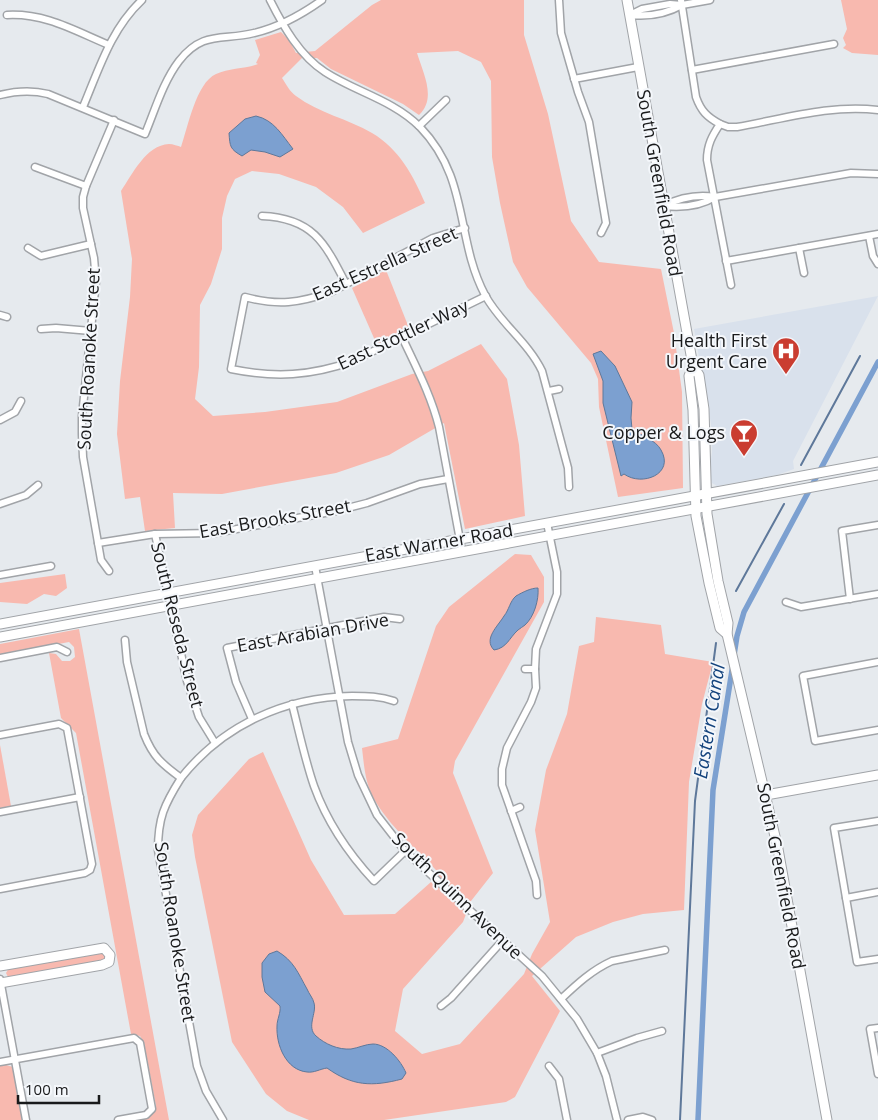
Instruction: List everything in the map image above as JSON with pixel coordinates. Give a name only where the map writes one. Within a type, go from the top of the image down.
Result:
[{"type":"main road","name":"South Greenfield Road","points":[[627,0],[693,366],[699,375],[704,409],[706,506],[718,581],[728,623],[727,634],[778,849],[827,1120]]},
{"type":"main road","name":"South Greenfield Road","points":[[693,366],[689,376],[693,410],[696,508],[708,583],[720,628],[727,634]]},
{"type":"main road","name":"East Warner Road","points":[[0,624],[877,462]]},
{"type":"main road","name":"East Warner Road","points":[[0,637],[878,475]]},
{"type":"main road","points":[[766,795],[878,775]]},
{"type":"main road","points":[[0,966],[104,948],[110,955],[109,962],[102,965],[0,982]]},
{"type":"street","points":[[83,107],[109,45],[120,26],[142,0]]},
{"type":"street","points":[[270,0],[293,39],[306,55],[324,71],[400,110],[419,126],[431,140],[450,173],[457,192],[475,272],[486,296],[537,360],[548,390],[568,468],[569,487]]},
{"type":"street","points":[[0,95],[13,92],[37,91],[83,107],[145,134],[169,77],[179,60],[192,48],[207,39],[253,34],[283,24],[322,0]]},
{"type":"street","points":[[559,0],[561,32],[574,79],[589,122],[606,224],[601,233]]},
{"type":"street","points":[[630,15],[643,16],[672,11],[681,3],[710,0]]},
{"type":"street","points":[[681,3],[696,97],[701,110],[710,119],[728,127],[737,127],[838,109],[878,110]]},
{"type":"street","points":[[7,15],[29,15],[50,20],[109,45]]},
{"type":"street","points":[[692,70],[834,44]]},
{"type":"street","points":[[574,79],[638,67]]},
{"type":"street","points":[[419,126],[446,100]]},
{"type":"street","name":"South Roanoke Street","points":[[109,571],[101,560],[83,457],[82,416],[92,332],[96,270],[83,208],[83,197],[114,120]]},
{"type":"street","points":[[720,124],[707,148],[707,160],[731,285]]},
{"type":"street","points":[[35,167],[86,186]]},
{"type":"street","points":[[663,206],[678,208],[706,203],[714,197],[851,173],[878,174]]},
{"type":"street","points":[[262,216],[279,216],[311,230],[322,241],[346,284]]},
{"type":"street","name":"East Estrella Street","points":[[231,369],[245,297],[265,302],[297,302],[313,298],[346,284],[433,238],[465,228]]},
{"type":"street","points":[[726,261],[878,234]]},
{"type":"street","points":[[869,236],[873,256],[878,264]]},
{"type":"street","points":[[28,248],[41,256],[91,244]]},
{"type":"street","points":[[799,248],[804,273]]},
{"type":"street","name":"East Stottler Way","points":[[231,369],[283,376],[332,369],[354,361],[486,296]]},
{"type":"street","points":[[42,329],[56,328],[92,332]]},
{"type":"street","points":[[402,338],[434,408],[462,551]]},
{"type":"street","points":[[548,390],[559,389]]},
{"type":"street","points":[[0,420],[15,412],[21,401]]},
{"type":"street","points":[[877,462],[878,475]]},
{"type":"street","name":"East Brooks Street","points":[[98,543],[155,534],[215,533],[336,511],[367,503],[420,484],[448,479]]},
{"type":"street","points":[[0,504],[26,495],[38,485]]},
{"type":"street","points":[[537,895],[536,880],[502,785],[502,769],[507,748],[531,702],[536,688],[536,649],[557,594],[557,572],[547,523]]},
{"type":"street","points":[[850,599],[842,531],[878,525]]},
{"type":"street","name":"South Reseda Street","points":[[155,534],[191,693],[199,717],[215,743]]},
{"type":"street","points":[[0,575],[51,566]]},
{"type":"street","name":"South Quinn Avenue","points":[[315,566],[348,742],[358,776],[377,815],[404,851],[542,976],[577,1019],[596,1053],[610,1088],[617,1120]]},
{"type":"street","points":[[786,602],[801,607],[878,594]]},
{"type":"street","name":"East Arabian Drive","points":[[252,719],[236,682],[227,648],[384,618],[400,619]]},
{"type":"street","points":[[125,640],[127,662],[148,746],[158,760],[181,778]]},
{"type":"street","points":[[0,658],[57,647],[67,652]]},
{"type":"street","points":[[878,662],[803,676],[815,741],[878,730]]},
{"type":"street","points":[[525,669],[535,669]]},
{"type":"street","name":"South Roanoke Street","points":[[223,1120],[208,1096],[197,1066],[158,850],[159,824],[162,813],[169,797],[191,766],[215,743],[252,719],[292,704],[340,696],[382,696],[394,701]]},
{"type":"street","points":[[292,704],[308,768],[320,802],[350,853],[374,881],[404,851]]},
{"type":"street","points":[[0,735],[58,724],[65,726],[68,731],[92,864],[92,868],[85,873],[0,889]]},
{"type":"street","points":[[0,812],[80,797]]},
{"type":"street","points":[[511,811],[520,807]]},
{"type":"street","points":[[878,820],[834,828],[857,962],[878,959]]},
{"type":"street","points":[[846,898],[878,892]]},
{"type":"street","points":[[441,1006],[451,998],[503,940]]},
{"type":"street","points":[[561,999],[595,969],[603,965],[612,961],[665,950]]},
{"type":"street","points":[[0,982],[26,1120]]},
{"type":"street","points":[[878,1028],[870,1029],[878,1074]]},
{"type":"street","points":[[596,1053],[662,1031]]},
{"type":"street","points":[[0,1062],[131,1038],[137,1040],[140,1043],[152,1109],[146,1115],[118,1120]]},
{"type":"street","points":[[549,1066],[559,1079],[567,1120]]},
{"type":"street","points":[[628,1120],[643,1117],[652,1120]]},
{"type":"shaded area","points":[[381,0],[524,0],[524,35],[548,114],[571,221],[599,262],[661,269],[674,333],[682,392],[683,488],[618,497],[599,407],[598,379],[591,363],[527,287],[513,262],[492,157],[491,81],[481,62],[458,51],[417,53],[428,93],[427,101],[419,115],[403,104],[331,69],[317,58],[302,58],[282,78],[292,92],[314,107],[363,128],[382,139],[404,164],[425,203],[363,233],[343,207],[316,187],[279,174],[252,171],[235,179],[227,196],[222,218],[222,249],[211,284],[200,305],[199,367],[195,399],[213,416],[265,412],[337,402],[412,374],[428,371],[481,344],[507,379],[519,445],[525,516],[465,529],[444,423],[389,455],[336,473],[222,494],[173,493],[175,528],[145,531],[140,497],[125,499],[117,434],[120,381],[130,297],[132,259],[121,191],[140,162],[153,150],[169,144],[181,147],[198,96],[209,79],[221,72],[258,64],[256,63],[260,55],[255,40],[281,32],[289,40],[296,53],[315,51],[372,5]]},
{"type":"shaded area","points":[[841,0],[878,0],[878,55],[852,53],[843,48],[846,45],[843,38],[847,29]]},
{"type":"shaded area","points":[[386,270],[409,328],[377,345],[352,288]]},
{"type":"shaded area","points":[[878,296],[793,461],[794,469],[777,475],[717,486],[712,483],[709,474],[712,452],[711,424],[694,329]]},
{"type":"shaded area","points":[[515,554],[531,555],[544,577],[544,602],[455,761],[453,773],[493,873],[471,901],[463,922],[403,989],[395,1031],[422,1054],[460,1044],[524,974],[532,954],[550,922],[535,830],[546,770],[567,714],[579,646],[594,642],[596,617],[661,625],[665,654],[713,662],[702,704],[689,782],[684,910],[643,914],[613,922],[576,937],[532,976],[560,1011],[515,1097],[506,1102],[384,1120],[309,1120],[287,1111],[266,1094],[232,1042],[195,857],[192,835],[198,815],[249,759],[263,752],[311,860],[344,915],[395,914],[440,874],[404,837],[379,807],[368,785],[362,748],[398,739],[436,626],[449,607]]},
{"type":"shaded area","points":[[65,574],[67,588],[56,596],[44,594],[27,604],[0,602],[0,583]]},
{"type":"shaded area","points":[[79,629],[169,1120],[137,1120],[149,1116],[153,1113],[156,1106],[144,1043],[140,1036],[131,1034],[76,733],[61,718],[49,653],[56,654],[62,661],[70,661],[75,657],[74,647],[69,642],[0,655],[0,644]]},
{"type":"shaded area","points":[[0,745],[11,806],[0,808]]},
{"type":"shaded area","points":[[102,952],[106,956],[102,962],[12,978],[8,977],[6,973],[9,968]]},
{"type":"shaded area","points":[[0,1066],[13,1067],[22,1120],[0,1120]]},
{"type":"water","points":[[256,116],[273,125],[293,149],[280,157],[251,150],[242,156],[235,151],[230,145],[229,133],[245,119]]},
{"type":"water","points":[[601,351],[615,366],[632,402],[632,429],[652,441],[661,450],[664,466],[654,476],[639,479],[631,478],[624,474],[621,476],[603,403],[603,381],[593,354]]},
{"type":"water","points":[[538,588],[538,598],[531,618],[505,645],[494,650],[491,646],[491,637],[495,628],[506,614],[512,600],[524,592]]},
{"type":"water","points":[[277,951],[288,959],[295,968],[313,999],[315,1007],[312,1028],[316,1036],[323,1042],[341,1049],[351,1049],[373,1044],[383,1047],[393,1054],[404,1068],[406,1073],[402,1079],[372,1084],[354,1082],[327,1068],[310,1072],[293,1067],[288,1062],[278,1041],[277,1023],[280,1006],[265,992],[262,977],[262,963],[269,954]]},
{"type":"waterway","points":[[801,465],[860,356]]},
{"type":"waterway","name":"Eastern Canal","points":[[734,655],[744,612],[878,362]]},
{"type":"waterway","points":[[736,591],[784,504]]},
{"type":"waterway","points":[[680,1120],[695,801],[716,643]]},
{"type":"waterway","name":"Eastern Canal","points":[[698,1120],[713,790],[733,664]]},
{"type":"place","name":"Health First Urgent Care","points":[[786,375]]},
{"type":"place","name":"Copper & Logs","points":[[744,457]]}]
